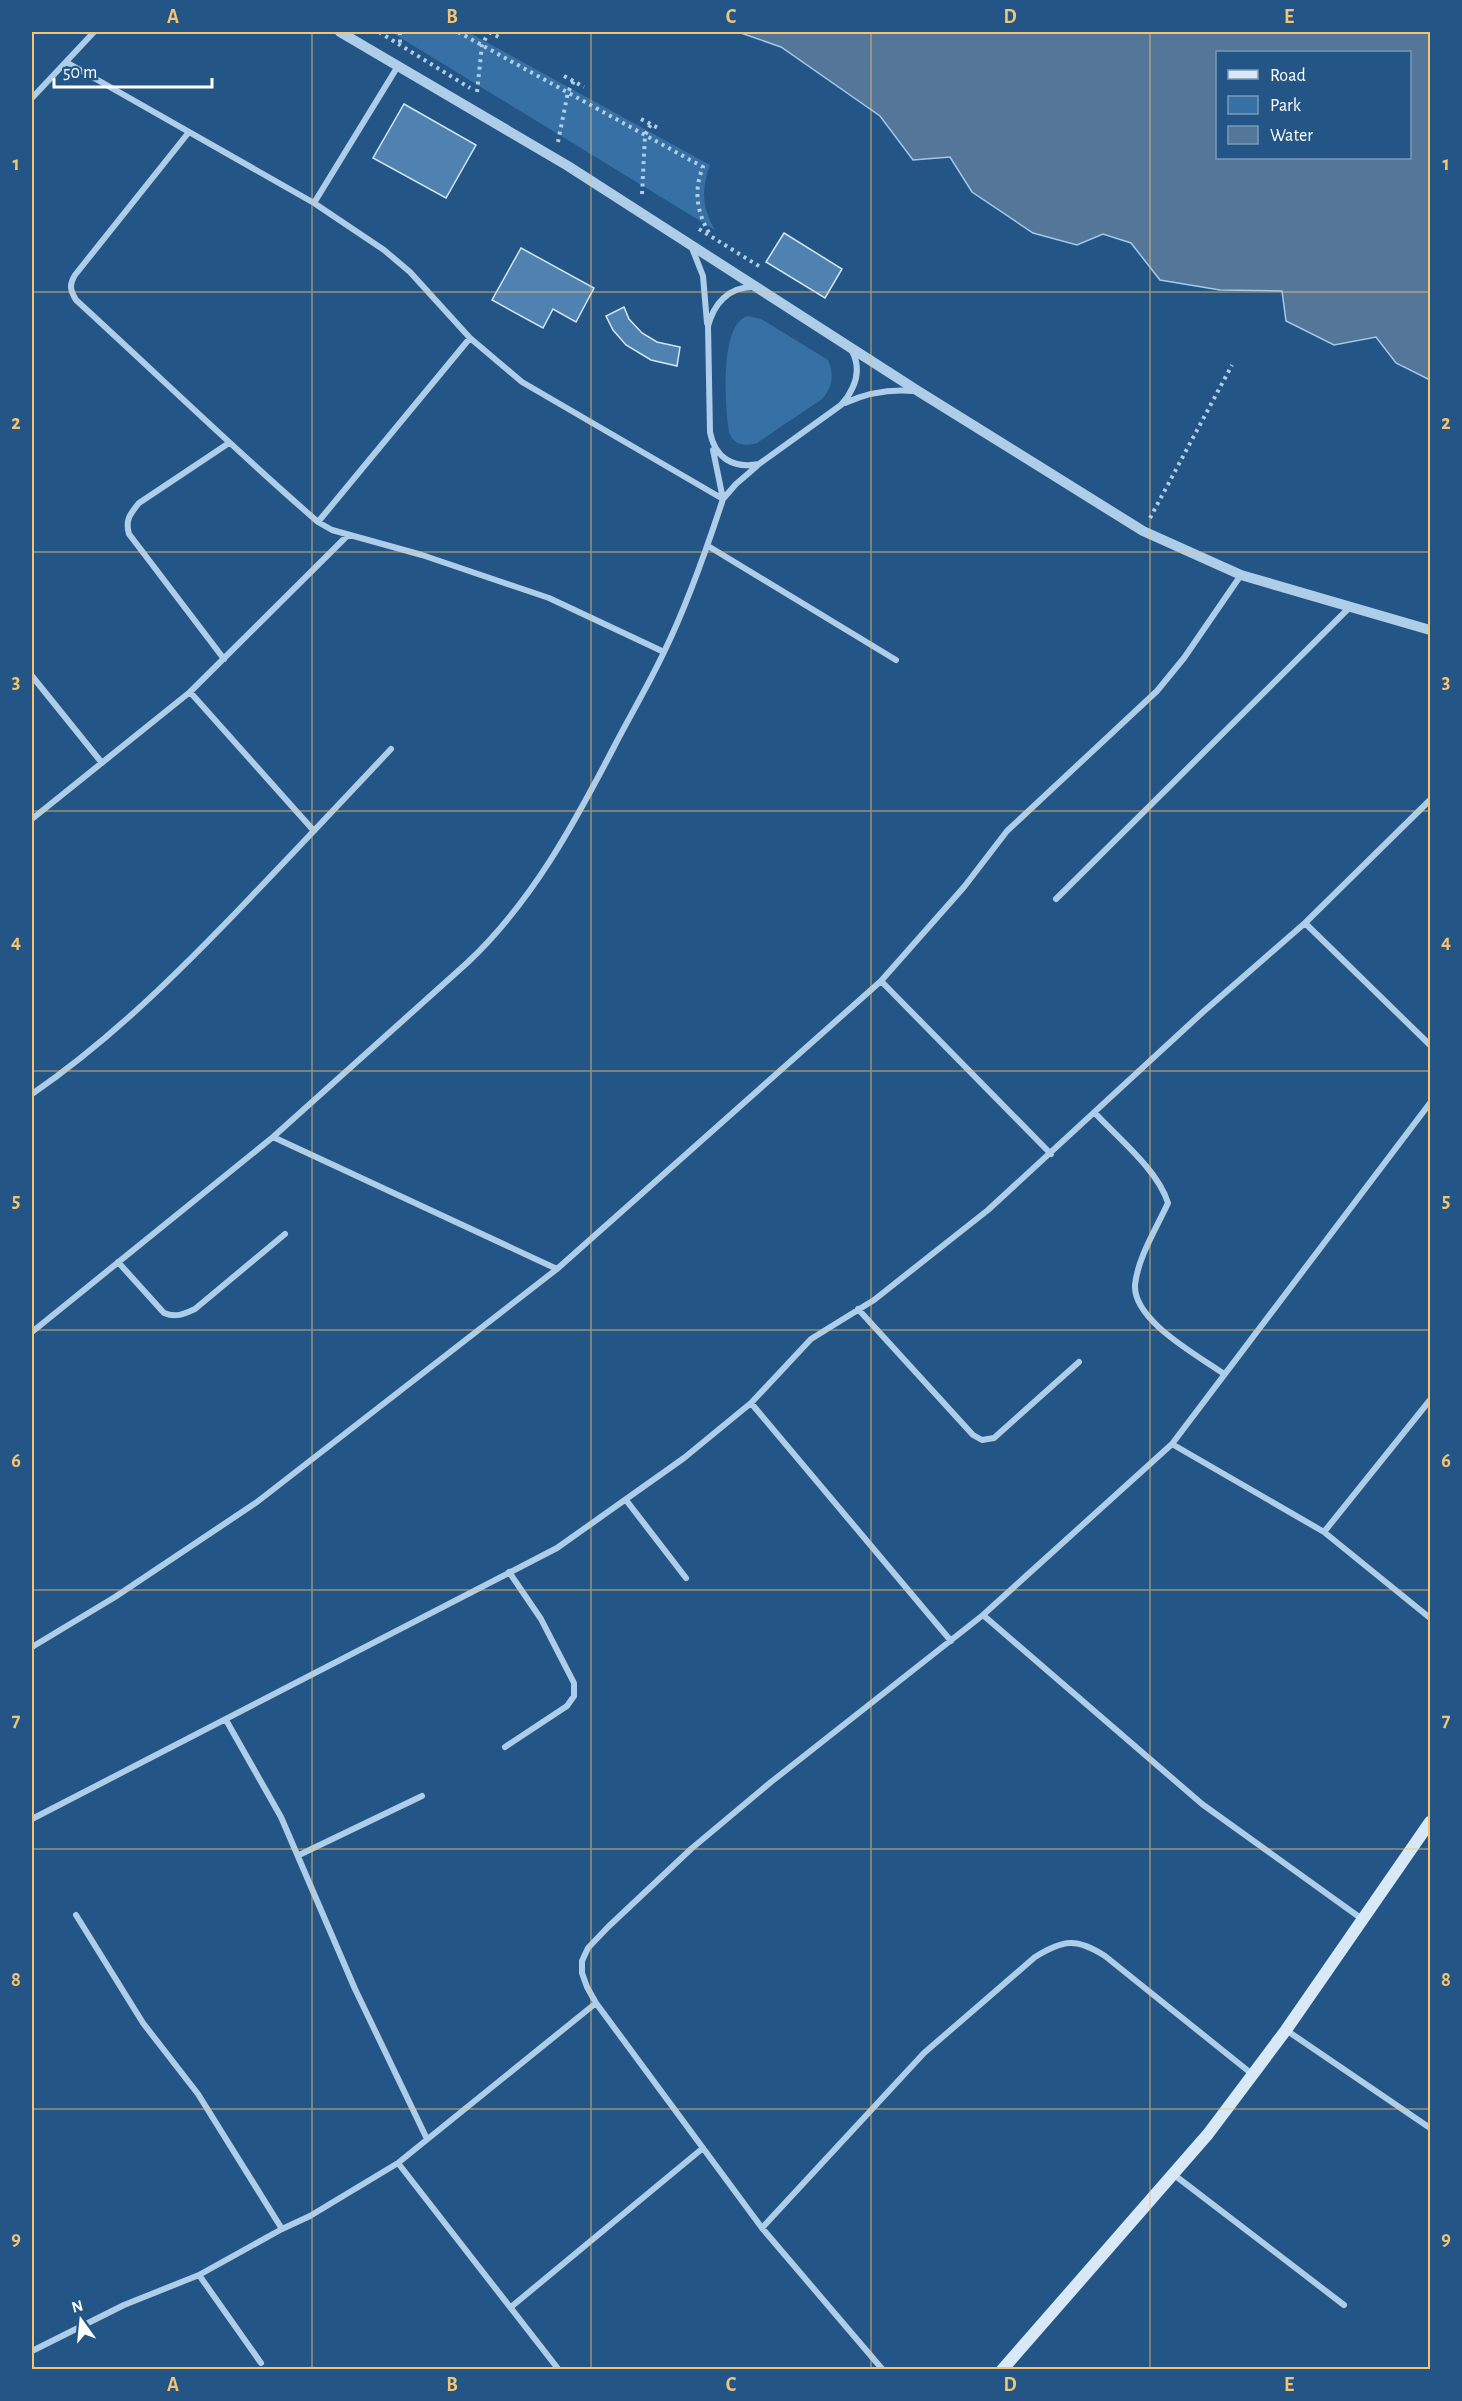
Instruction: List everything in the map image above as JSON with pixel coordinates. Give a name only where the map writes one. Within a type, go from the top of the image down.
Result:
[{"type":"main road","points":[[1002,2370],[1208,2134],[1286,2030],[1431,1822]]},
{"type":"street","points":[[32,98],[94,32]]},
{"type":"street","points":[[340,32],[568,166],[918,391],[1143,531],[1241,575],[1431,630]]},
{"type":"street","points":[[66,62],[314,203],[384,250],[410,272],[470,338],[522,382],[723,499]]},
{"type":"street","points":[[314,203],[398,66]]},
{"type":"street","points":[[189,132],[75,275],[70,283],[70,291],[76,300],[318,522],[332,530],[422,555],[549,598],[664,652]]},
{"type":"street","points":[[689,243],[703,276],[708,326],[710,432],[723,499]]},
{"type":"street","points":[[708,326],[712,312],[731,292],[745,287],[759,287]]},
{"type":"street","points":[[318,522],[470,338]]},
{"type":"street","points":[[842,405],[851,394],[856,381],[855,360],[847,344]]},
{"type":"street","points":[[32,1332],[273,1137],[467,963],[510,919],[528,895],[573,823],[664,652],[708,546],[723,499],[736,484],[759,464],[842,405],[860,396],[881,391],[918,391]]},
{"type":"street","points":[[224,660],[129,534],[126,524],[129,514],[139,503],[229,442]]},
{"type":"street","points":[[712,443],[717,453],[736,465],[759,464]]},
{"type":"street","points":[[32,819],[190,692],[348,535]]},
{"type":"street","points":[[708,546],[896,660]]},
{"type":"street","points":[[32,1647],[115,1596],[258,1502],[557,1269],[881,981],[964,887],[1007,831],[1157,692],[1184,658],[1241,575]]},
{"type":"street","points":[[1056,899],[1350,607]]},
{"type":"street","points":[[32,676],[102,763]]},
{"type":"street","points":[[190,692],[314,831]]},
{"type":"street","points":[[32,1094],[59,1076],[127,1018],[188,961],[391,749]]},
{"type":"street","points":[[32,1820],[557,1548],[684,1458],[751,1403],[811,1339],[873,1300],[931,1257],[1051,1154],[1203,1012],[1305,923],[1431,800]]},
{"type":"street","points":[[1305,923],[1431,1045]]},
{"type":"street","points":[[881,981],[1051,1154]]},
{"type":"street","points":[[883,2370],[762,2228],[596,2003],[584,1980],[582,1961],[588,1948],[608,1927],[691,1849],[983,1615],[1172,1444],[1431,1102]]},
{"type":"street","points":[[1095,1113],[1150,1171],[1164,1191],[1168,1203],[1139,1264],[1135,1287],[1142,1310],[1161,1330],[1224,1374]]},
{"type":"street","points":[[273,1137],[557,1269]]},
{"type":"street","points":[[118,1262],[164,1313],[181,1316],[195,1309],[285,1234]]},
{"type":"street","points":[[858,1309],[973,1435],[982,1440],[994,1438],[1079,1362]]},
{"type":"street","points":[[1324,1532],[1431,1400]]},
{"type":"street","points":[[751,1403],[951,1641]]},
{"type":"street","points":[[1172,1444],[1324,1532],[1431,1618]]},
{"type":"street","points":[[626,1500],[686,1578]]},
{"type":"street","points":[[504,1747],[567,1706],[574,1696],[574,1683],[541,1619],[509,1572]]},
{"type":"street","points":[[983,1615],[1202,1804],[1362,1919]]},
{"type":"street","points":[[226,1720],[269,1792],[299,1855],[355,1989],[427,2139]]},
{"type":"street","points":[[299,1855],[422,1796]]},
{"type":"street","points":[[76,1916],[143,2023],[198,2094],[282,2229]]},
{"type":"street","points":[[762,2228],[924,2053],[1035,1957],[1049,1948],[1067,1943],[1087,1945],[1105,1956],[1252,2074]]},
{"type":"street","points":[[32,2351],[124,2305],[199,2275],[310,2216],[398,2163],[596,2003]]},
{"type":"street","points":[[1286,2030],[1431,2128]]},
{"type":"street","points":[[511,2307],[703,2148]]},
{"type":"street","points":[[398,2163],[559,2370]]},
{"type":"street","points":[[1173,2174],[1344,2305]]},
{"type":"street","points":[[199,2275],[261,2362]]},
{"type":"path","points":[[458,32],[703,167],[698,182],[698,202],[704,225],[711,237]]},
{"type":"path","points":[[477,92],[482,45],[489,32],[499,37]]},
{"type":"path","points":[[564,76],[584,87]]},
{"type":"path","points":[[558,142],[568,92],[574,81]]},
{"type":"path","points":[[641,119],[660,129]]},
{"type":"path","points":[[642,194],[645,135],[651,124]]},
{"type":"path","points":[[1143,531],[1232,365]]},
{"type":"green space","points":[[391,32],[468,32],[710,165],[705,182],[704,198],[707,214],[715,230]]},
{"type":"green space","points":[[748,316],[761,319],[828,360],[832,376],[828,390],[822,399],[757,443],[748,445],[733,440],[729,432],[726,368],[732,334],[739,322]]},
{"type":"water","points":[[738,32],[1430,32],[1430,380],[1396,363],[1376,337],[1334,345],[1286,321],[1282,291],[1220,290],[1160,280],[1131,243],[1103,234],[1077,245],[1033,233],[972,192],[950,157],[913,160],[880,116],[781,47]]},
{"type":"building","points":[[404,104],[476,145],[446,198],[373,158]]},
{"type":"building","points":[[784,233],[842,269],[825,298],[766,262]]},
{"type":"building","points":[[521,248],[594,288],[576,322],[553,309],[543,328],[492,300]]},
{"type":"building","points":[[624,307],[629,319],[642,333],[657,342],[680,347],[677,366],[651,360],[626,345],[613,330],[606,316]]}]
